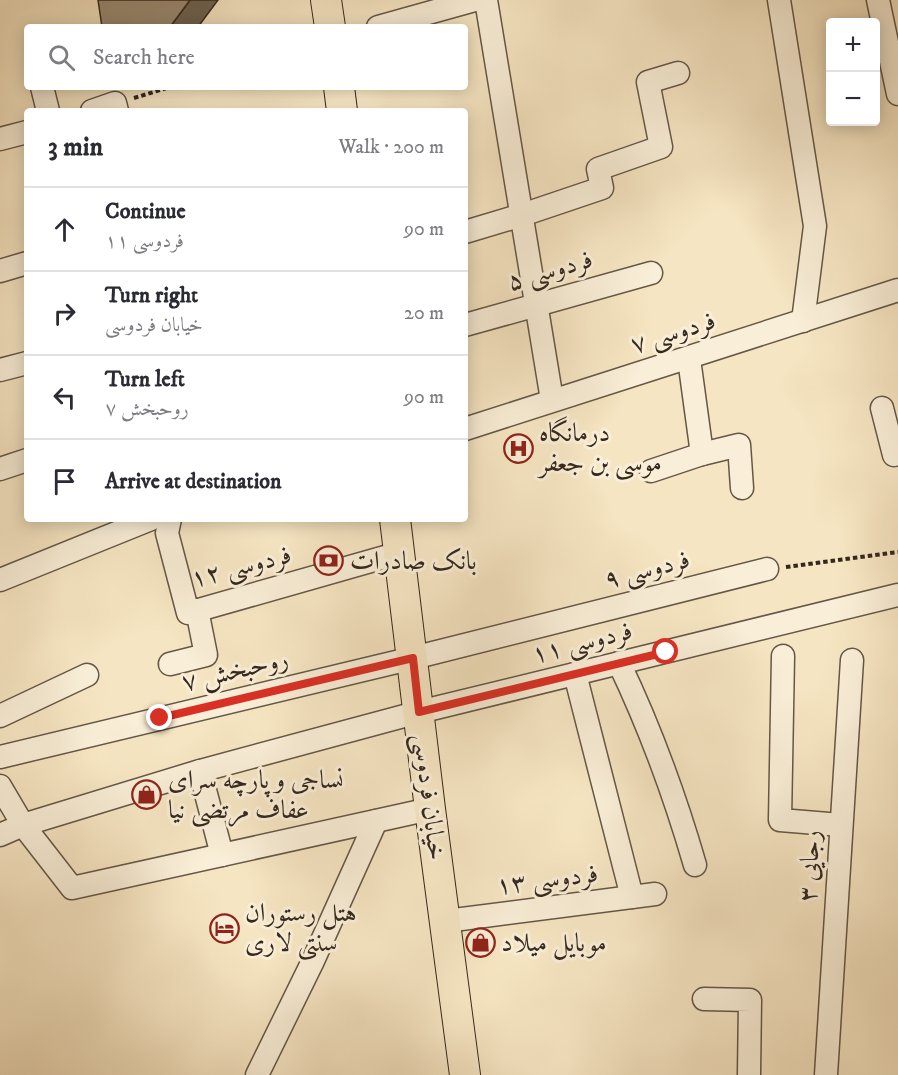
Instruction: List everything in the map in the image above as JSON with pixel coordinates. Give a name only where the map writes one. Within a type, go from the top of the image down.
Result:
[{"type":"main road","points":[[326,0],[330,24]]},
{"type":"main road","points":[[339,90],[342,108]]},
{"type":"main road","name":"خیابان فردوسی","points":[[395,522],[429,809],[446,921],[465,1075]]},
{"type":"street","points":[[389,24],[475,0]]},
{"type":"street","points":[[486,0],[552,400]]},
{"type":"street","points":[[778,0],[815,226],[803,321]]},
{"type":"street","points":[[878,0],[898,94]]},
{"type":"street","points":[[468,231],[602,188],[598,169],[661,147],[648,82],[678,73]]},
{"type":"street","points":[[43,90],[47,108]]},
{"type":"street","points":[[0,139],[24,133]]},
{"type":"street","points":[[0,271],[24,264]]},
{"type":"street","name":"فردوسی ۵","points":[[468,324],[651,273]]},
{"type":"street","name":"فردوسی ۷","points":[[468,428],[898,290]]},
{"type":"street","points":[[688,359],[702,454]]},
{"type":"street","points":[[0,370],[24,364]]},
{"type":"street","points":[[882,408],[896,454]]},
{"type":"street","points":[[651,471],[702,454],[739,446],[742,488]]},
{"type":"street","points":[[0,469],[24,461]]},
{"type":"street","points":[[0,580],[144,522]]},
{"type":"street","name":"فردوسی ۱۲","points":[[169,522],[167,533],[188,613],[399,553]]},
{"type":"street","name":"فردوسی ۹","points":[[413,658],[767,569]]},
{"type":"street","name":"فردوسی ۱۱","points":[[0,835],[23,825],[200,771],[419,712],[898,595]]},
{"type":"street","points":[[170,664],[206,655],[197,610]]},
{"type":"street","points":[[783,656],[780,820],[841,825]]},
{"type":"street","name":"روحبخش ۷","points":[[0,757],[413,658]]},
{"type":"street","name":"رجایی ۳","points":[[826,1075],[852,660]]},
{"type":"street","points":[[619,663],[642,711],[686,835],[694,865]]},
{"type":"street","name":"فردوسی ۱۳","points":[[446,921],[644,896],[575,674]]},
{"type":"street","points":[[0,716],[87,675]]},
{"type":"street","points":[[200,771],[222,855]]},
{"type":"street","points":[[0,786],[23,825],[72,888],[429,809]]},
{"type":"street","points":[[257,1075],[312,963],[376,821]]},
{"type":"street","points":[[704,999],[750,1000],[749,1075]]},
{"type":"path","points":[[116,107],[162,90]]},
{"type":"path","points":[[767,569],[898,552]]},
{"type":"building","points":[[98,0],[190,0],[172,24],[102,24]]},
{"type":"place","name":"درمانگاه موسی بن جعفر","points":[[518,448]]},
{"type":"place","name":"بانک صادرات","points":[[329,561]]},
{"type":"place","name":"نساجی و پارچه سرای عفاف مرتضی نیا","points":[[147,795]]},
{"type":"place","name":"هتل رستوران سنتی لاری","points":[[224,928]]},
{"type":"place","name":"موبایل میلاد","points":[[480,943]]},
{"type":"route","points":[[160,718],[413,658],[419,712],[666,652]]}]
